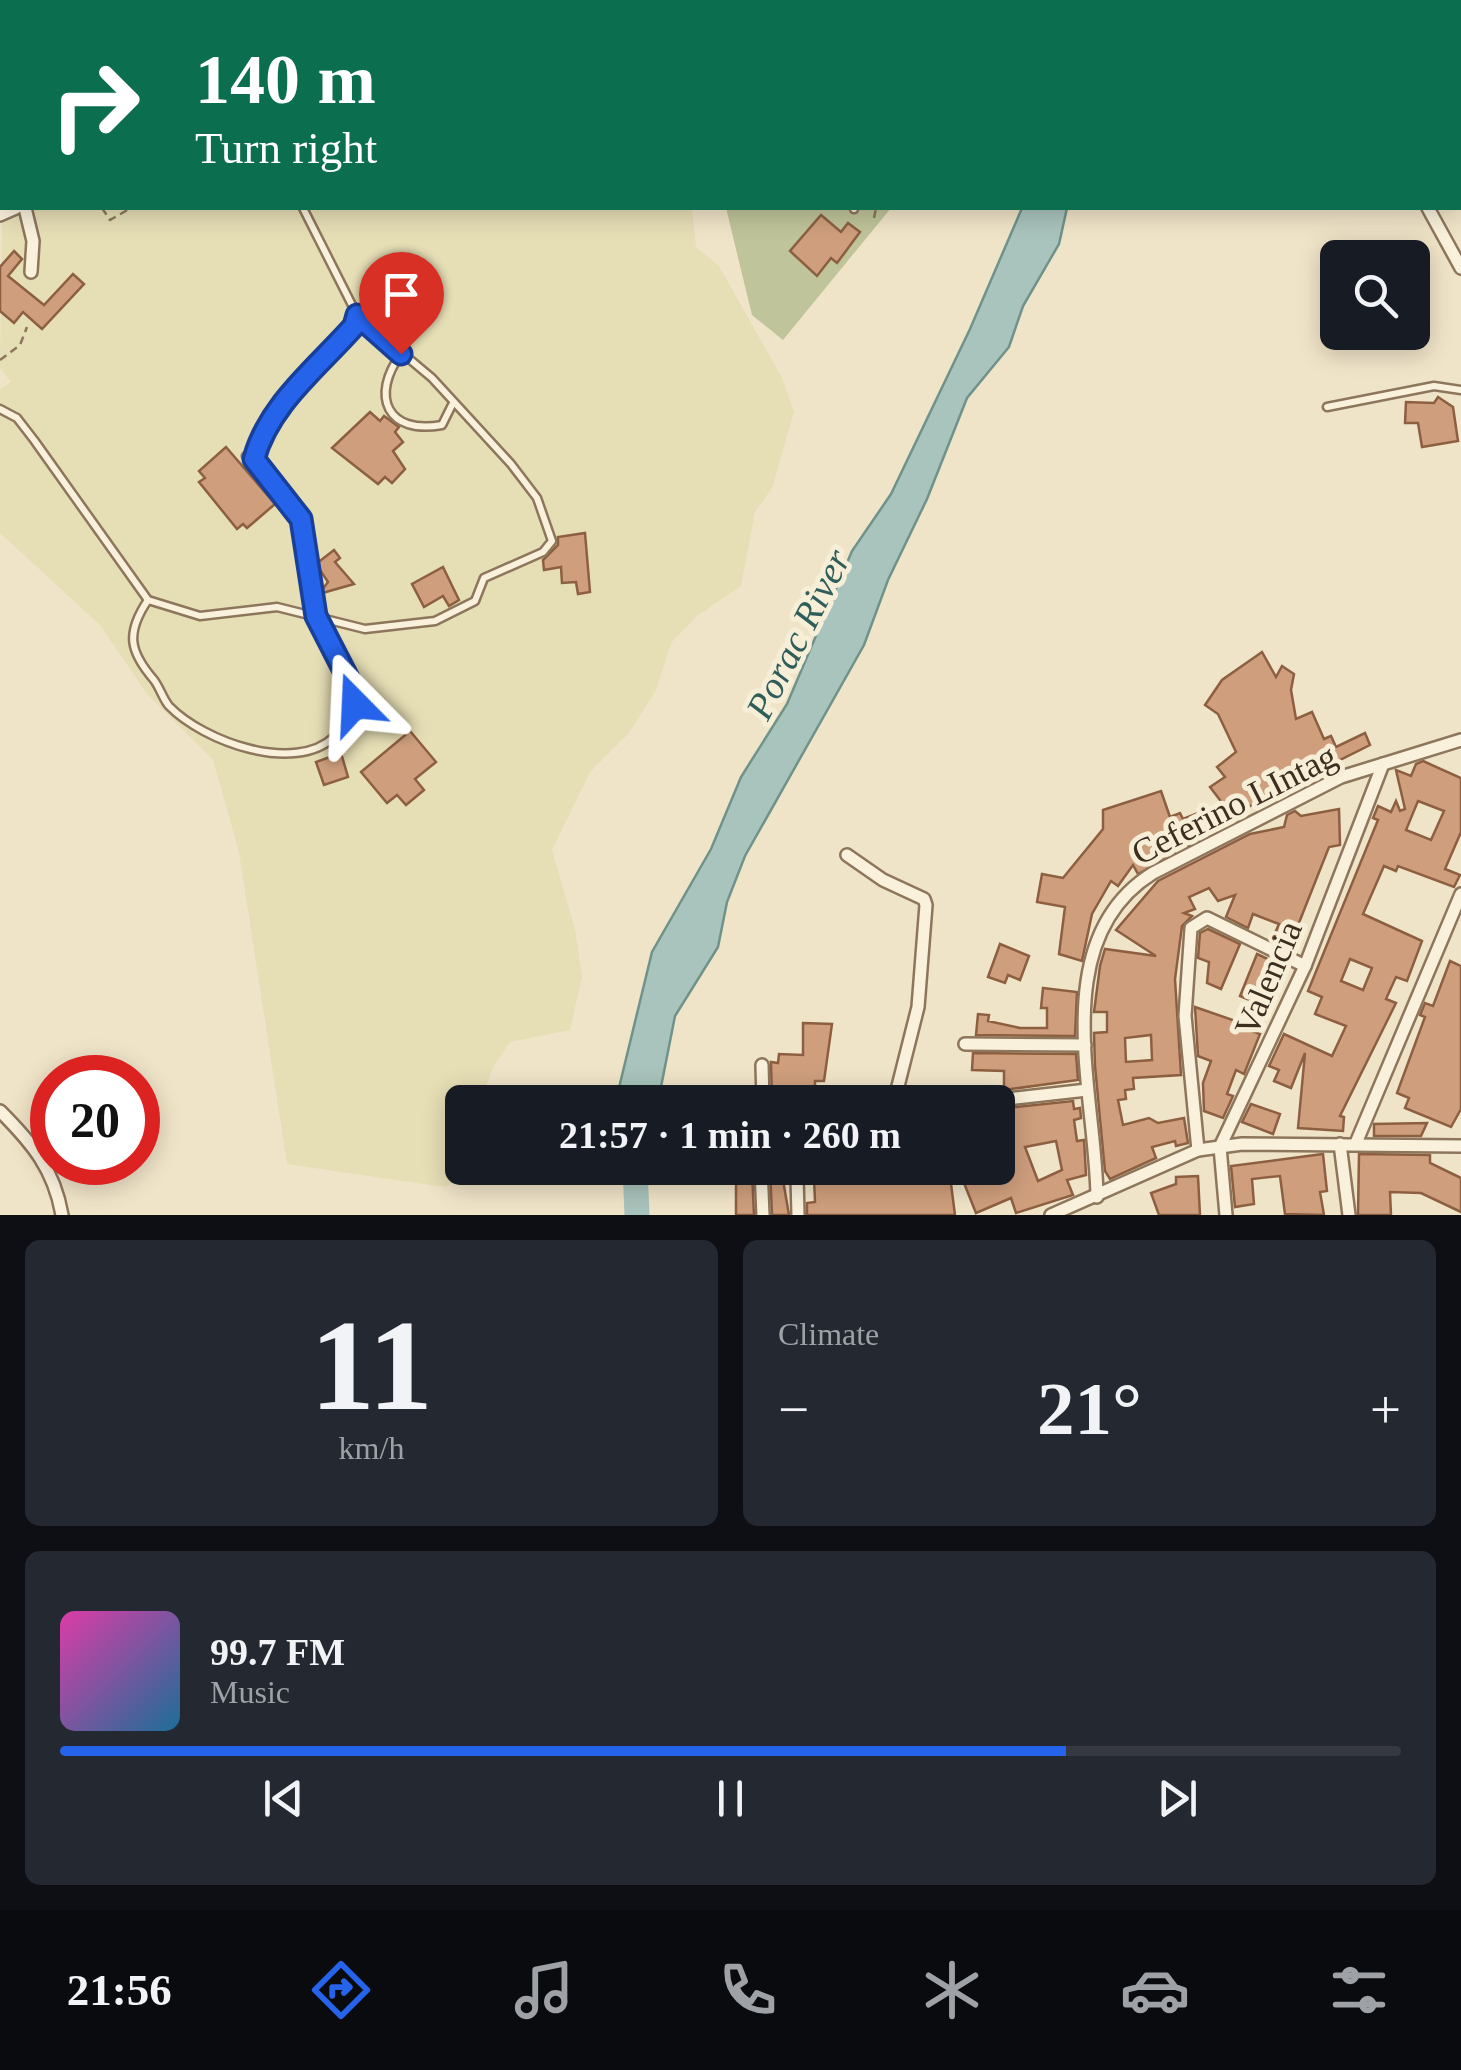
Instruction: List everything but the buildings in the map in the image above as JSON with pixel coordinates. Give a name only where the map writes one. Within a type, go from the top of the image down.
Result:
[{"type":"street","points":[[25,210],[33,241],[31,272]]},
{"type":"street","points":[[1429,210],[1461,268]]},
{"type":"street","name":"Ceferino LIntag","points":[[1097,1198],[1085,1045],[1089,971],[1116,905],[1130,888],[1341,777],[1461,740]]},
{"type":"street","name":"Valencia","points":[[1220,1147],[1305,966],[1384,764]]},
{"type":"street","points":[[847,856],[883,880],[924,898],[926,905],[918,1006],[898,1085]]},
{"type":"street","points":[[1356,1143],[1461,894]]},
{"type":"street","points":[[1198,1150],[1185,1016],[1190,928],[1207,918],[1305,966]]},
{"type":"street","points":[[965,1044],[1085,1045]]},
{"type":"street","points":[[762,1065],[763,1085]]},
{"type":"street","points":[[1015,1098],[1087,1090]]},
{"type":"street","points":[[0,1110],[48,1164],[62,1215]]},
{"type":"street","points":[[1051,1215],[1075,1211],[1198,1150],[1356,1143],[1461,1146]]},
{"type":"street","points":[[1340,1144],[1349,1215]]},
{"type":"street","points":[[1220,1147],[1226,1215]]},
{"type":"street","points":[[762,1185],[763,1215]]},
{"type":"street","points":[[797,1185],[798,1215]]},
{"type":"lane","points":[[0,409],[17,418],[148,600],[200,616],[277,606],[365,630],[435,620],[475,602],[484,578],[544,552],[552,541],[537,498],[512,464],[452,405],[432,378],[357,315],[304,210]]},
{"type":"lane","points":[[148,600],[138,614],[132,646],[137,664],[170,706],[238,748],[289,754],[320,750],[344,728],[355,704],[354,690],[316,616],[301,519],[250,457],[272,420],[354,326],[357,315]]},
{"type":"lane","points":[[401,354],[386,374],[388,410],[415,428],[430,427],[442,425],[452,405]]},
{"type":"lane","points":[[1327,407],[1434,386],[1461,390]]},
{"type":"path","points":[[103,210],[110,220],[128,210]]},
{"type":"path","points":[[874,218],[876,210]]},
{"type":"path","points":[[0,360],[20,345],[27,328]]},
{"type":"shaded area","points":[[2,210],[692,210],[696,247],[719,266],[782,378],[794,412],[772,488],[755,512],[741,586],[697,616],[671,643],[656,690],[629,733],[590,772],[552,850],[575,929],[582,976],[570,1030],[510,1042],[486,1085],[445,1085],[445,1185],[449,1185],[444,1187],[287,1164],[239,852],[213,760],[147,694],[100,625],[0,533],[0,389],[11,382],[0,368]]},
{"type":"green space","points":[[726,210],[889,210],[783,340],[752,315]]},
{"type":"water","points":[[1021,210],[1067,210],[1059,244],[1023,306],[1009,347],[967,398],[864,645],[745,856],[727,902],[718,947],[675,1016],[661,1085],[620,1085],[652,952],[711,849],[741,777],[787,704],[852,551],[891,494],[970,329]]},
{"type":"waterway","name":"Porac River","points":[[636,1185],[637,1215]]},
{"type":"route","points":[[355,704],[354,690],[316,616],[308,584],[301,519],[254,459],[260,438],[272,420],[295,388],[354,326],[357,315],[401,354]]}]
